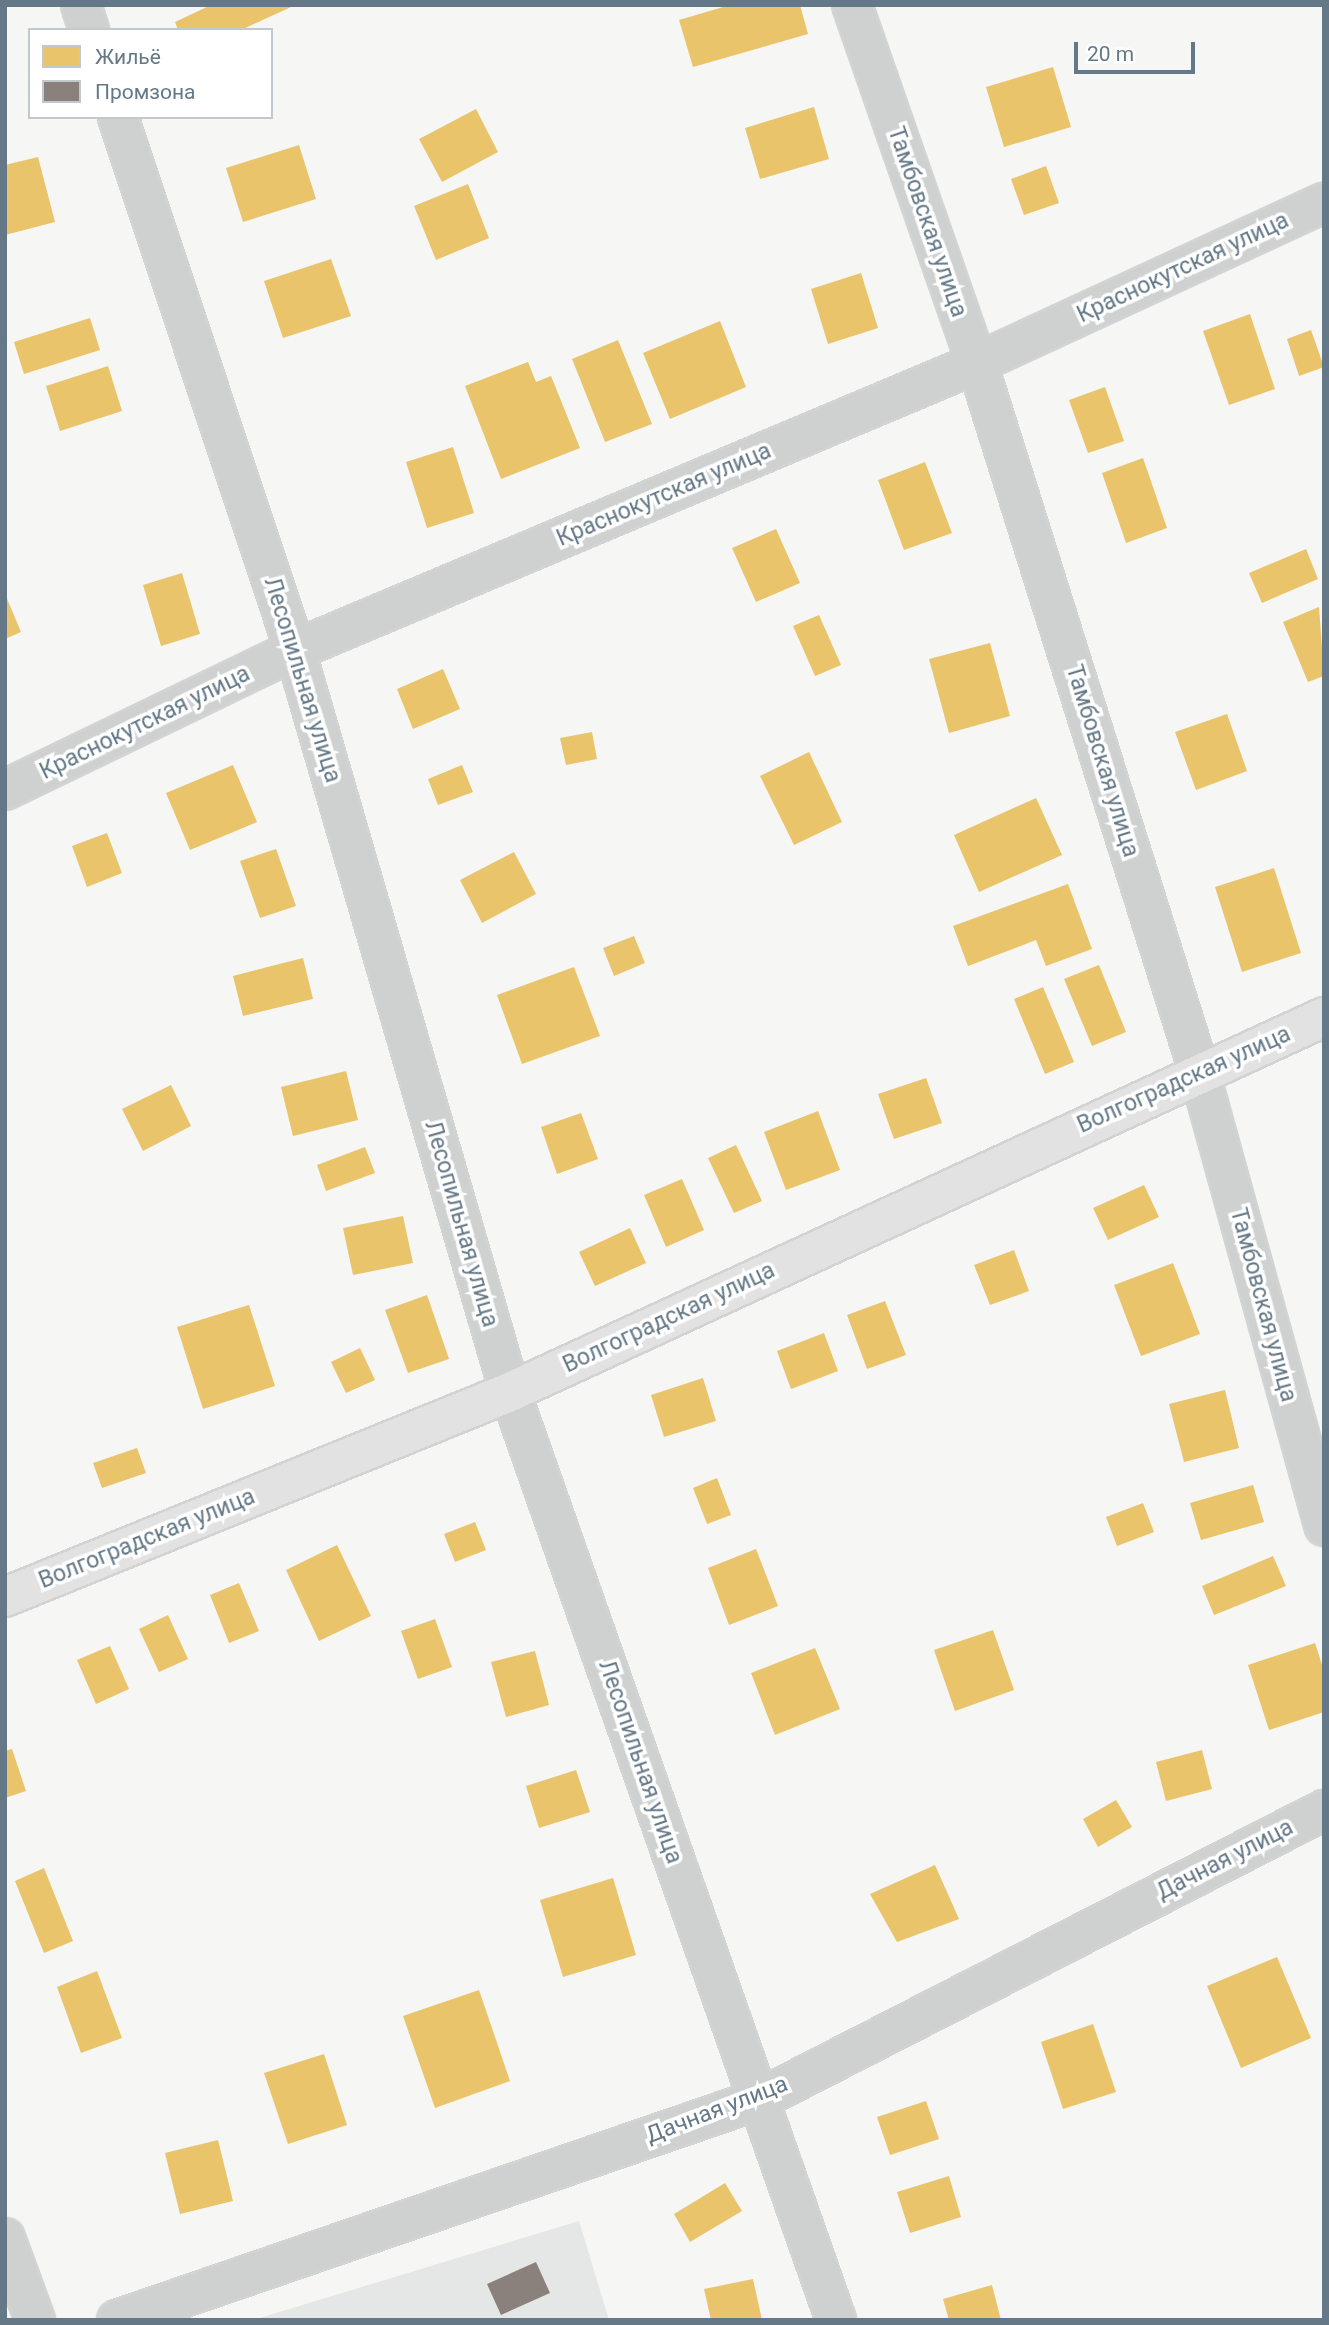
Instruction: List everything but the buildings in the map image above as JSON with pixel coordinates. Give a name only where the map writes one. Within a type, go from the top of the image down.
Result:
[{"type":"street","points":[[81,5],[88,28]]},
{"type":"street","name":"Тамбовская улица","points":[[852,5],[977,363],[1199,1071],[1324,1526]]},
{"type":"street","name":"Лесопильная улица","points":[[119,119],[295,650],[510,1392],[836,2320]]},
{"type":"street","name":"Краснокутская улица","points":[[5,790],[295,650],[977,363],[1324,203]]},
{"type":"street","name":"Волгоградская улица","points":[[5,1597],[510,1392],[1199,1071],[1324,1017]]},
{"type":"street","name":"Дачная улица","points":[[117,2320],[760,2098],[1324,1810]]},
{"type":"street","points":[[5,2238],[35,2320]]},
{"type":"shaded area","points":[[579,2221],[609,2320],[253,2320]]}]
